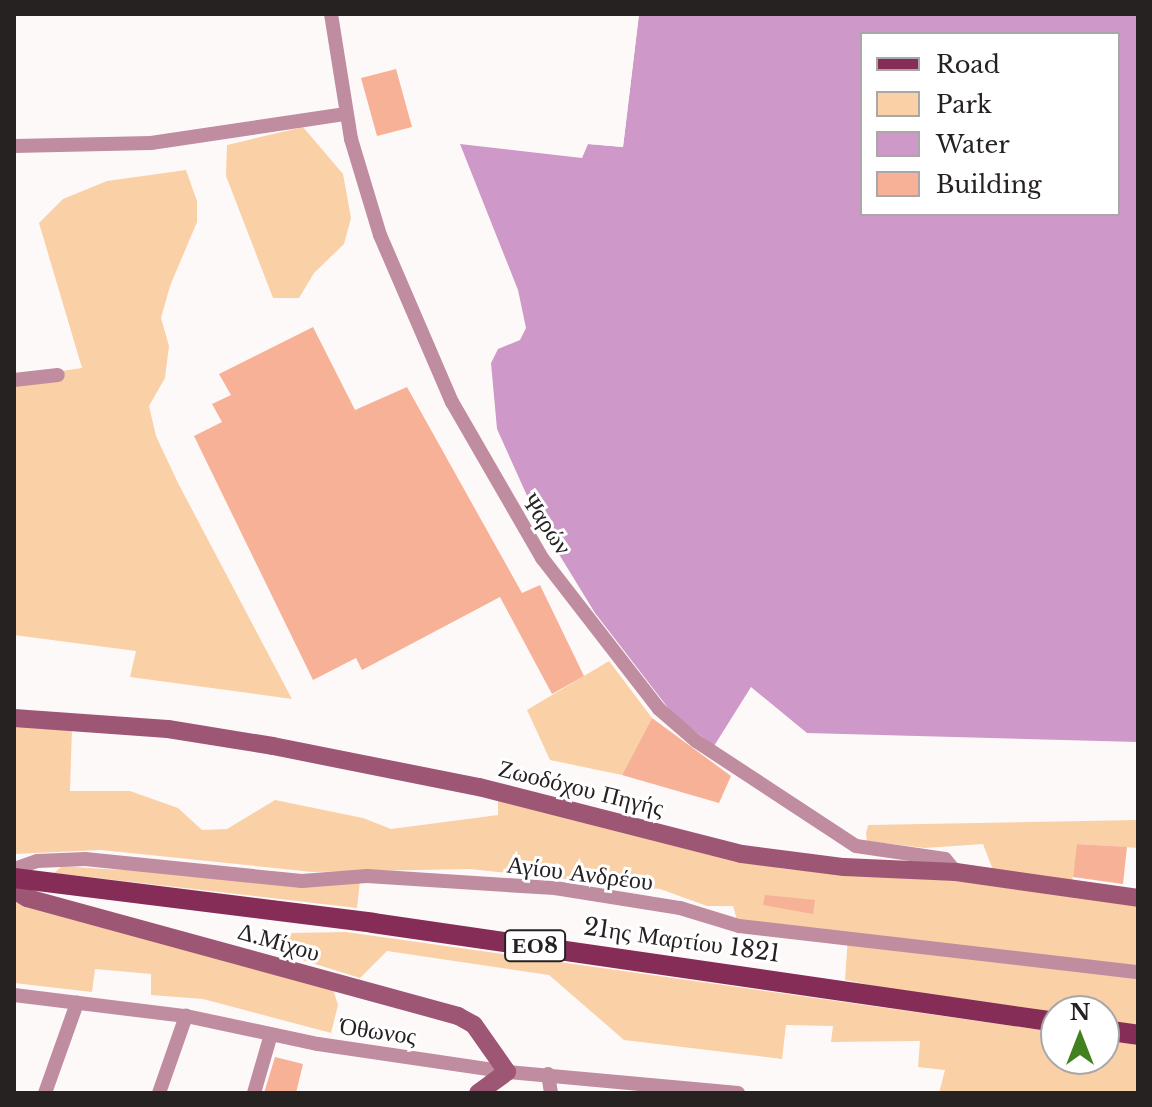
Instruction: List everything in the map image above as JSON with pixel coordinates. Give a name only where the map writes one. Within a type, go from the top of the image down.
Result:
[{"type":"main road","name":"Ζωοδόχου Πηγής","points":[[14,718],[127,724],[273,746],[492,790],[742,854],[844,867],[956,872],[1138,898]]},
{"type":"main road","name":"21ης Μαρτίου 1821","points":[[14,878],[373,923],[1040,1020]]},
{"type":"main road","name":"Δ.Μίχου","points":[[14,890],[27,898],[458,1016],[474,1025],[507,1072]]},
{"type":"main road","points":[[478,1093],[507,1072]]},
{"type":"main road","points":[[498,1093],[507,1072]]},
{"type":"street","name":"Ψαρών","points":[[331,14],[346,114],[380,235],[452,402],[525,533],[628,672],[696,741],[856,846],[945,859],[956,872]]},
{"type":"street","points":[[14,146],[151,143],[346,114]]},
{"type":"street","points":[[14,380],[58,375]]},
{"type":"street","name":"Αγίου Ανδρέου","points":[[14,869],[37,861],[85,859],[302,881],[341,877],[595,892],[739,926],[1138,972]]},
{"type":"street","name":"Όθωνος","points":[[14,995],[186,1016],[271,1034],[507,1072],[738,1093]]},
{"type":"street","points":[[45,1093],[77,1003]]},
{"type":"street","points":[[159,1093],[186,1016]]},
{"type":"street","points":[[254,1093],[271,1034]]},
{"type":"street","points":[[548,1074],[551,1093]]},
{"type":"green space","points":[[303,127],[343,174],[351,218],[344,244],[314,273],[299,298],[273,298],[226,176],[227,145]]},
{"type":"green space","points":[[186,170],[197,201],[197,222],[170,286],[161,318],[169,346],[165,378],[149,406],[156,436],[178,483],[292,699],[130,677],[136,651],[14,635],[14,378],[82,368],[39,223],[63,199],[107,181]]},
{"type":"green space","points":[[609,661],[652,718],[622,775],[550,760],[527,710]]},
{"type":"green space","points":[[15,726],[72,728],[70,791],[130,791],[178,808],[202,830],[227,829],[275,800],[363,818],[391,829],[498,815],[498,799],[784,869],[953,879],[1138,904],[1138,1037],[1120,1034],[1120,995],[1040,995],[1040,1019],[845,980],[848,936],[737,920],[733,906],[707,906],[660,889],[469,869],[313,872],[101,850],[14,854]]},
{"type":"green space","points":[[1138,820],[1138,848],[1078,844],[1072,882],[993,870],[983,844],[925,848],[867,841],[866,834],[868,825]]},
{"type":"green space","points":[[62,866],[360,881],[357,908],[54,873]]},
{"type":"green space","points":[[14,901],[333,989],[338,1005],[331,1033],[203,999],[151,995],[151,974],[95,969],[92,992],[14,983]]},
{"type":"green space","points":[[346,932],[1040,1030],[1040,1075],[1120,1075],[1120,1042],[1138,1045],[1138,1093],[939,1093],[945,1070],[918,1067],[920,1041],[831,1042],[833,1026],[786,1025],[782,1059],[624,1040],[549,975],[387,951],[360,978],[267,949],[268,941],[292,933]]},
{"type":"water","points":[[639,14],[1138,14],[1138,742],[807,733],[751,687],[714,746],[672,713],[595,613],[538,520],[497,429],[491,363],[498,349],[520,340],[526,328],[518,290],[460,144],[582,158],[588,144],[623,147]]},
{"type":"pier","points":[[635,14],[639,14],[623,147],[588,144],[620,143]]},
{"type":"building","points":[[396,69],[412,127],[377,136],[361,78]]},
{"type":"building","points":[[313,327],[355,410],[407,387],[522,593],[540,585],[584,676],[552,694],[500,597],[362,670],[356,658],[313,680],[194,436],[222,422],[212,404],[231,395],[219,374]]},
{"type":"building","points":[[652,718],[731,776],[719,803],[622,775]]},
{"type":"building","points":[[1077,844],[1127,847],[1123,884],[1073,877]]},
{"type":"building","points":[[765,895],[815,900],[813,914],[763,905]]},
{"type":"building","points":[[275,1057],[303,1064],[296,1093],[264,1093]]}]
